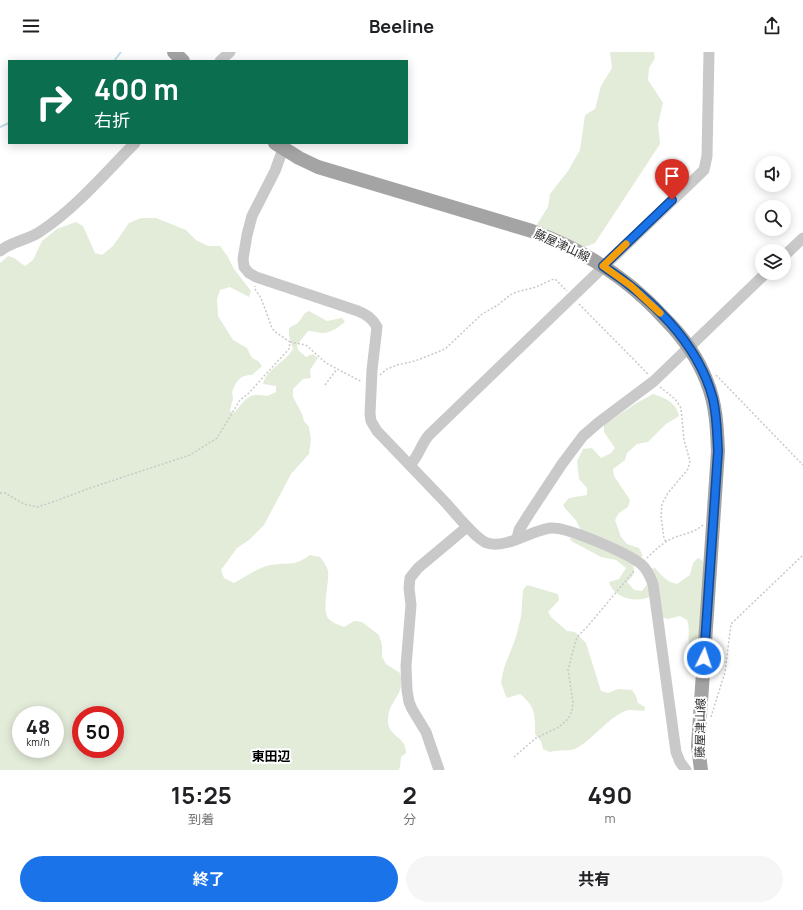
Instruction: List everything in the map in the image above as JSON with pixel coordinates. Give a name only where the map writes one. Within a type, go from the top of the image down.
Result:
[{"type":"main road","points":[[174,52],[182,60]]},
{"type":"main road","name":"藤屋津山線","points":[[279,146],[318,167],[532,231],[554,239],[580,252],[620,277],[644,297],[675,329],[699,362],[708,382],[713,400],[717,422],[718,451],[698,746],[701,770]]},
{"type":"street","points":[[221,60],[230,52]]},
{"type":"street","points":[[410,465],[426,438],[704,170],[707,156],[709,52]]},
{"type":"street","points":[[0,251],[9,245],[31,237],[49,226],[68,210],[134,144]]},
{"type":"street","points":[[279,146],[275,171],[252,216],[247,234],[243,260],[244,267],[249,273],[256,277],[369,316],[377,327],[372,383],[371,421],[377,431],[467,527],[486,543],[504,543],[550,528],[560,528],[630,557],[641,564],[648,571],[653,584],[676,752],[680,762],[686,770]]},
{"type":"street","points":[[791,249],[803,238]]},
{"type":"street","points":[[517,538],[519,530],[529,514],[566,458],[583,436],[654,381],[759,280]]},
{"type":"street","points":[[439,770],[426,732],[411,706],[407,690],[406,666],[410,612],[410,583],[412,574],[418,568],[467,527]]},
{"type":"path","points":[[256,277],[255,290],[261,298],[272,328],[279,335],[290,342],[306,345],[326,363],[360,382],[365,383],[372,383],[387,369],[397,364],[415,361],[445,349],[482,314],[510,294],[536,287],[555,279],[654,381],[675,399],[681,408],[684,440],[690,461],[688,469],[668,493],[662,504],[661,517],[666,542]]},
{"type":"path","points":[[0,493],[5,493],[24,504],[37,507],[190,455],[217,438],[240,400],[249,393],[289,349],[290,342]]},
{"type":"path","points":[[325,384],[337,369]]},
{"type":"path","points":[[714,373],[803,465]]},
{"type":"path","points":[[514,757],[536,738],[559,727],[568,719],[572,711],[573,702],[568,670],[576,640],[579,635],[654,551],[666,542],[697,530],[706,522],[713,520]]},
{"type":"path","points":[[709,723],[725,672],[731,624],[803,555]]},
{"type":"green space","points":[[610,52],[654,52],[655,58],[649,68],[648,80],[663,103],[658,124],[660,144],[595,243],[585,247],[536,226],[548,207],[550,194],[568,171],[580,150],[585,115],[595,109],[601,86],[612,68]]},
{"type":"green space","points":[[141,218],[156,218],[186,230],[196,240],[208,246],[220,246],[228,257],[234,269],[251,291],[249,297],[230,287],[220,290],[217,299],[218,316],[233,340],[247,348],[252,358],[258,361],[262,366],[252,375],[241,377],[237,382],[232,392],[233,398],[230,411],[234,413],[250,396],[268,396],[276,392],[276,386],[263,384],[265,378],[272,369],[290,354],[293,349],[289,336],[289,328],[298,323],[305,313],[309,311],[327,321],[342,318],[345,322],[334,330],[324,333],[308,331],[297,345],[298,350],[306,357],[313,354],[318,358],[310,370],[311,378],[303,379],[293,389],[293,397],[304,421],[309,427],[311,439],[309,454],[291,474],[264,525],[249,540],[237,548],[221,570],[224,578],[234,583],[267,566],[295,563],[310,555],[320,557],[326,565],[328,571],[326,604],[327,616],[333,622],[344,627],[354,621],[362,622],[379,635],[382,645],[382,657],[386,664],[400,673],[401,687],[391,707],[388,719],[389,728],[402,741],[406,749],[406,753],[401,757],[400,768],[398,770],[0,770],[0,263],[8,256],[14,258],[25,266],[33,260],[42,241],[57,229],[76,222],[83,226],[95,253],[102,255],[113,246],[129,223]]},
{"type":"green space","points":[[653,394],[666,399],[673,404],[678,411],[679,416],[666,424],[648,442],[637,444],[627,453],[625,460],[613,469],[614,476],[630,500],[628,507],[619,513],[615,520],[621,537],[627,544],[639,548],[643,556],[638,559],[633,566],[634,573],[627,582],[634,590],[642,591],[652,578],[650,569],[655,568],[667,580],[677,584],[690,575],[693,563],[698,558],[703,561],[701,623],[698,644],[691,649],[687,620],[680,616],[668,619],[661,617],[651,596],[639,599],[626,598],[620,596],[611,588],[609,582],[619,579],[626,568],[616,560],[601,557],[571,541],[570,538],[578,538],[583,533],[563,505],[569,498],[587,495],[587,488],[579,479],[577,461],[583,449],[592,448],[601,458],[611,453],[615,448],[604,432],[604,425]]},
{"type":"green space","points":[[527,585],[558,594],[559,600],[548,612],[551,617],[567,631],[575,632],[586,643],[601,691],[608,693],[618,689],[632,690],[638,703],[645,707],[644,711],[627,710],[619,714],[577,748],[550,752],[543,749],[541,741],[535,734],[534,712],[532,707],[520,694],[507,698],[501,682],[504,668],[516,637],[521,617],[523,590]]},
{"type":"waterway","points":[[115,60],[121,52]]},
{"type":"waterway","points":[[0,127],[8,123]]},
{"type":"slow traffic","points":[[626,244],[603,266],[631,286],[660,313]]},
{"type":"district","name":"東田辺","points":[[271,756]]},
{"type":"route","points":[[672,200],[603,266],[620,277],[644,297],[675,329],[699,362],[708,382],[713,400],[717,422],[718,451],[704,658]]}]
